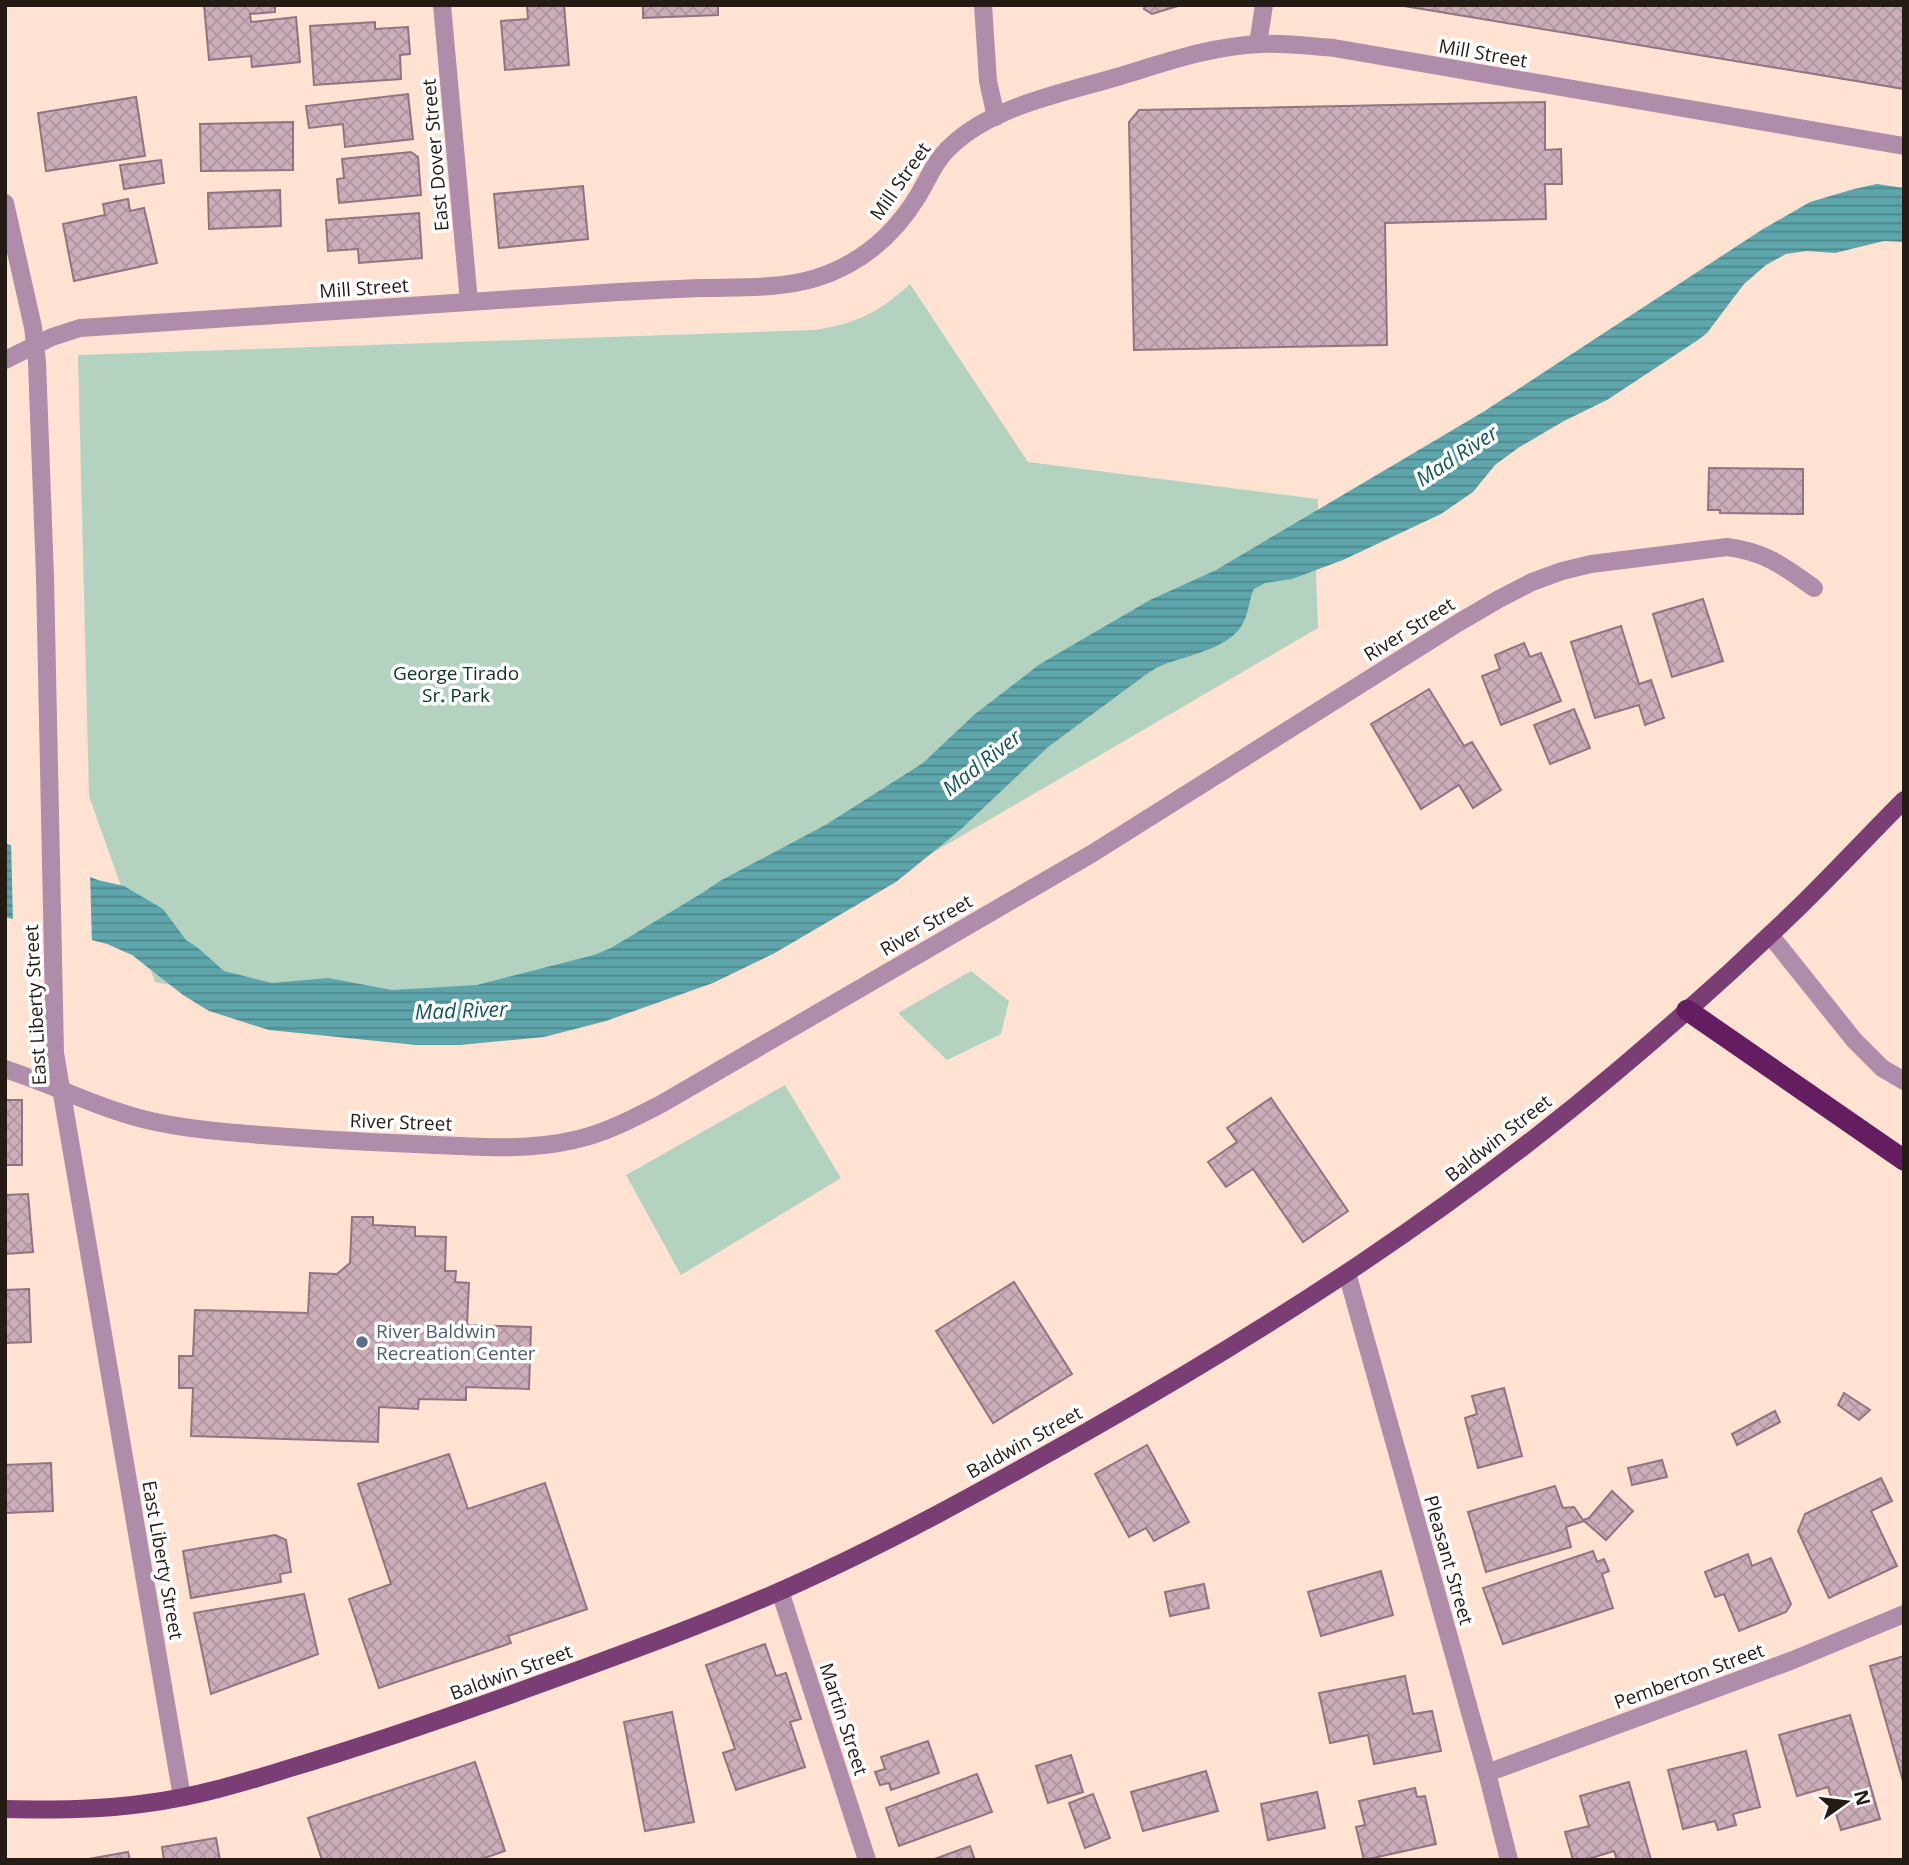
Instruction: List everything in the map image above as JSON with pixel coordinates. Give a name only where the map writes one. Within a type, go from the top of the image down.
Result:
[{"type":"highway","points":[[1687,1010],[1904,1160]]},
{"type":"main road","name":"Baldwin Street","points":[[5,1809],[93,1809],[145,1804],[246,1782],[363,1746],[606,1660],[780,1591],[913,1527],[1137,1403],[1347,1273],[1451,1201],[1612,1075],[1687,1010],[1798,908],[1904,800]]},
{"type":"street","name":"East Dover Street","points":[[442,5],[469,302]]},
{"type":"street","points":[[983,5],[988,81],[996,117]]},
{"type":"street","points":[[1258,44],[1264,5]]},
{"type":"street","name":"Mill Street","points":[[5,360],[52,337],[80,328],[666,289],[765,287],[799,282],[834,272],[869,253],[906,214],[944,152],[962,136],[996,117],[1039,100],[1174,60],[1214,50],[1258,44],[1334,48],[1904,146]]},
{"type":"street","name":"East Liberty Street","points":[[5,203],[33,327],[40,407],[55,1054],[182,1797]]},
{"type":"street","name":"River Street","points":[[5,1069],[119,1112],[150,1121],[213,1131],[362,1142],[499,1147],[551,1144],[599,1133],[663,1103],[1093,853],[1458,623],[1532,582],[1591,564],[1727,547],[1748,550],[1767,557],[1814,588]]},
{"type":"street","points":[[1770,934],[1854,1040],[1882,1068],[1904,1081]]},
{"type":"street","name":"Pleasant Street","points":[[1347,1273],[1509,1860]]},
{"type":"street","name":"Martin Street","points":[[780,1591],[867,1860]]},
{"type":"street","name":"Pemberton Street","points":[[1487,1773],[1793,1660],[1904,1614]]},
{"type":"green space","name":"George Tirado Sr. Park","points":[[910,284],[1028,462],[1318,499],[1318,628],[850,901],[731,966],[288,1007],[155,982],[89,796],[78,355],[814,330],[843,324],[866,315]]},
{"type":"green space","points":[[971,971],[1009,1001],[1001,1034],[947,1060],[898,1013]]},
{"type":"green space","points":[[785,1085],[841,1178],[681,1275],[626,1175]]},
{"type":"water","name":"Mad River","points":[[1877,184],[1904,188],[1904,242],[1884,241],[1835,253],[1807,251],[1786,254],[1766,265],[1744,284],[1707,333],[1698,340],[1607,400],[1518,448],[1495,465],[1473,492],[1441,514],[1343,560],[1292,579],[1265,583],[1254,589],[1244,621],[1235,634],[1216,646],[1158,667],[1144,676],[1048,747],[959,831],[896,882],[773,954],[713,983],[606,1021],[544,1037],[459,1045],[416,1045],[269,1030],[209,1011],[183,995],[132,955],[107,944],[5,917],[5,843],[98,880],[124,886],[163,909],[186,940],[224,971],[272,983],[328,978],[392,990],[477,985],[594,955],[611,948],[720,881],[827,824],[923,763],[975,714],[1040,664],[1150,600],[1216,570],[1483,412],[1763,229],[1810,202]]},
{"type":"pier","points":[[11,841],[90,873],[92,943],[13,922]]},
{"type":"building","points":[[204,5],[275,5],[275,12],[250,14],[251,22],[296,17],[300,62],[252,67],[251,56],[209,60]]},
{"type":"building","points":[[527,5],[564,5],[569,65],[505,70],[501,21],[528,19]]},
{"type":"building","points":[[643,5],[718,5],[718,15],[643,18]]},
{"type":"building","points":[[1145,5],[1181,5],[1152,14],[1144,9]]},
{"type":"building","points":[[1398,5],[1904,5],[1904,89]]},
{"type":"building","points":[[375,22],[375,29],[408,27],[410,54],[400,55],[401,79],[314,85],[310,26]]},
{"type":"building","points":[[408,94],[413,139],[345,147],[343,124],[309,128],[306,106]]},
{"type":"building","points":[[136,97],[145,156],[46,171],[38,113]]},
{"type":"building","points":[[1545,102],[1545,150],[1561,149],[1562,184],[1545,184],[1546,219],[1385,223],[1387,345],[1134,350],[1129,122],[1139,110]]},
{"type":"building","points":[[293,122],[293,170],[201,171],[200,124]]},
{"type":"building","points":[[411,152],[418,157],[421,195],[339,203],[337,179],[344,178],[342,159]]},
{"type":"building","points":[[161,160],[164,183],[124,189],[120,165]]},
{"type":"building","points":[[583,186],[588,239],[499,248],[494,194]]},
{"type":"building","points":[[280,190],[281,226],[209,229],[208,193]]},
{"type":"building","points":[[128,199],[130,211],[144,208],[157,263],[74,281],[63,224],[105,215],[103,204]]},
{"type":"building","points":[[419,213],[422,258],[359,263],[358,249],[328,251],[326,220]]},
{"type":"building","points":[[1709,468],[1803,469],[1803,514],[1720,513],[1720,510],[1708,510]]},
{"type":"building","points":[[1703,599],[1723,661],[1672,677],[1653,614]]},
{"type":"building","points":[[1621,626],[1639,684],[1651,680],[1664,718],[1645,725],[1639,705],[1595,718],[1571,642]]},
{"type":"building","points":[[1524,643],[1530,657],[1541,653],[1561,701],[1501,725],[1482,676],[1500,669],[1495,655]]},
{"type":"building","points":[[1429,689],[1464,746],[1472,742],[1501,790],[1473,808],[1459,785],[1421,809],[1371,724]]},
{"type":"building","points":[[1574,709],[1590,748],[1550,764],[1534,725]]},
{"type":"building","points":[[1271,1098],[1348,1211],[1303,1242],[1253,1169],[1226,1187],[1208,1162],[1237,1142],[1227,1128]]},
{"type":"building","points":[[5,1100],[22,1100],[22,1165],[5,1165]]},
{"type":"building","points":[[28,1194],[33,1252],[5,1254],[5,1195]]},
{"type":"building","name":"River Baldwin Recreation Center","points":[[352,1217],[373,1217],[373,1225],[415,1227],[415,1236],[446,1237],[445,1271],[456,1271],[455,1282],[469,1283],[467,1325],[531,1327],[529,1389],[466,1387],[466,1400],[419,1399],[418,1409],[379,1407],[378,1442],[191,1436],[193,1388],[179,1388],[179,1356],[193,1356],[195,1310],[308,1313],[310,1273],[337,1274],[350,1263]]},
{"type":"building","points":[[1014,1282],[1072,1374],[993,1423],[936,1331]]},
{"type":"building","points":[[29,1289],[31,1342],[5,1343],[5,1290]]},
{"type":"building","points":[[1504,1388],[1522,1456],[1478,1468],[1465,1418],[1477,1414],[1472,1396]]},
{"type":"building","points":[[1844,1393],[1870,1410],[1859,1420],[1838,1405]]},
{"type":"building","points":[[1775,1411],[1780,1422],[1737,1445],[1732,1434]]},
{"type":"building","points":[[1147,1445],[1189,1522],[1154,1541],[1146,1528],[1129,1537],[1095,1474]]},
{"type":"building","points":[[449,1454],[468,1509],[545,1483],[587,1609],[508,1636],[511,1643],[379,1688],[349,1599],[391,1584],[358,1484]]},
{"type":"building","points":[[1662,1460],[1667,1477],[1632,1485],[1628,1468]]},
{"type":"building","points":[[51,1463],[53,1511],[5,1513],[5,1465]]},
{"type":"building","points":[[1881,1478],[1892,1501],[1871,1511],[1897,1566],[1829,1598],[1798,1531],[1805,1514]]},
{"type":"building","points":[[1555,1486],[1563,1508],[1574,1507],[1583,1520],[1589,1518],[1612,1491],[1633,1511],[1606,1540],[1584,1521],[1566,1527],[1571,1547],[1486,1572],[1468,1512]]},
{"type":"building","points":[[275,1535],[286,1540],[291,1572],[280,1574],[281,1582],[191,1598],[183,1551]]},
{"type":"building","points":[[1593,1551],[1597,1562],[1604,1559],[1609,1571],[1602,1574],[1613,1608],[1503,1644],[1483,1588]]},
{"type":"building","points":[[1748,1554],[1752,1566],[1771,1558],[1791,1604],[1786,1612],[1739,1631],[1724,1594],[1715,1597],[1705,1572]]},
{"type":"building","points":[[1381,1571],[1393,1615],[1321,1636],[1308,1592]]},
{"type":"building","points":[[1204,1584],[1209,1608],[1170,1616],[1165,1592]]},
{"type":"building","points":[[304,1594],[318,1654],[211,1694],[194,1613]]},
{"type":"building","points":[[765,1644],[776,1676],[786,1673],[801,1719],[790,1722],[805,1767],[736,1790],[723,1753],[735,1749],[706,1665]]},
{"type":"building","points":[[1904,1656],[1904,1781],[1903,1781],[1870,1666]]},
{"type":"building","points":[[1405,1676],[1413,1714],[1432,1711],[1441,1751],[1374,1764],[1368,1735],[1330,1743],[1319,1693]]},
{"type":"building","points":[[672,1712],[694,1822],[645,1831],[624,1722]]},
{"type":"building","points":[[1850,1715],[1880,1819],[1841,1830],[1828,1787],[1797,1796],[1779,1735]]},
{"type":"building","points":[[928,1741],[939,1773],[891,1790],[889,1783],[880,1785],[875,1772],[885,1769],[881,1757]]},
{"type":"building","points":[[1746,1751],[1760,1807],[1733,1814],[1736,1825],[1718,1830],[1715,1821],[1683,1829],[1668,1770]]},
{"type":"building","points":[[1071,1755],[1083,1792],[1048,1803],[1036,1766]]},
{"type":"building","points":[[475,1762],[505,1851],[479,1860],[322,1860],[308,1818]]},
{"type":"building","points":[[1206,1771],[1218,1811],[1143,1831],[1131,1792]]},
{"type":"building","points":[[977,1774],[992,1812],[899,1846],[886,1808]]},
{"type":"building","points":[[1629,1782],[1651,1860],[1617,1860],[1614,1851],[1585,1860],[1573,1860],[1565,1832],[1589,1826],[1580,1796]]},
{"type":"building","points":[[1415,1788],[1417,1797],[1425,1796],[1436,1844],[1364,1860],[1356,1827],[1365,1825],[1359,1801]]},
{"type":"building","points":[[1317,1792],[1325,1828],[1268,1840],[1261,1804]]},
{"type":"building","points":[[1093,1794],[1110,1838],[1085,1848],[1069,1803]]},
{"type":"building","points":[[216,1838],[220,1860],[164,1860],[162,1847]]},
{"type":"building","points":[[970,1846],[975,1860],[932,1860]]},
{"type":"building","points":[[128,1852],[130,1860],[88,1860],[88,1859]]},
{"type":"place","name":"River Baldwin Recreation Center","points":[[362,1342]]}]
